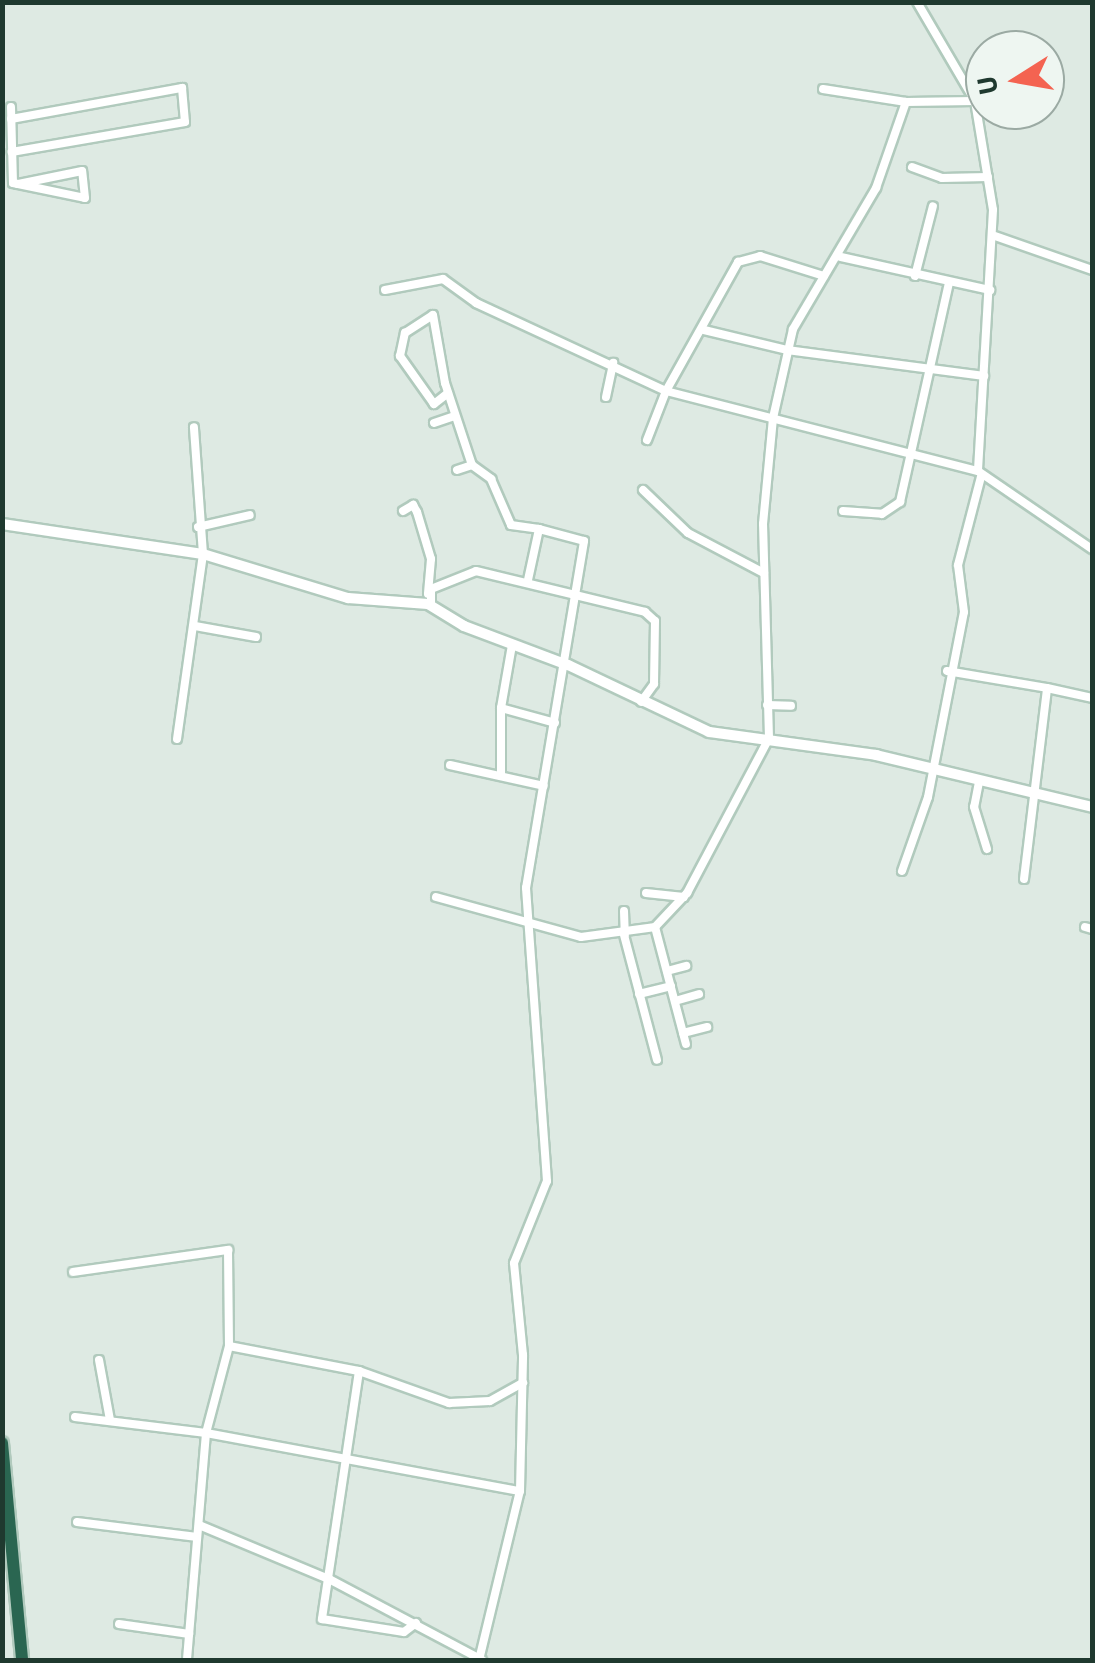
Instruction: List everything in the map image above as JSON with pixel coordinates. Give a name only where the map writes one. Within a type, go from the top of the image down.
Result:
[{"type":"highway","points":[[2,1443],[22,1660]]},
{"type":"street","points":[[917,2],[965,84]]},
{"type":"street","points":[[11,119],[182,88],[185,122],[12,152]]},
{"type":"street","points":[[823,89],[906,102],[965,101]]},
{"type":"street","points":[[436,896],[528,920],[567,936],[624,935],[655,927],[684,898],[765,744],[764,573],[773,418],[787,350],[884,169],[906,102]]},
{"type":"street","points":[[11,106],[7,140],[18,184]]},
{"type":"street","points":[[902,871],[928,797],[929,769],[948,671],[964,612],[958,565],[979,474],[995,236],[980,130]]},
{"type":"street","points":[[912,167],[942,178],[988,177]]},
{"type":"street","points":[[82,172],[85,198],[52,191],[18,184],[82,172]]},
{"type":"street","points":[[915,276],[933,206]]},
{"type":"street","points":[[995,236],[1092,270]]},
{"type":"street","points":[[647,440],[666,390],[704,330],[732,270],[748,255],[824,276]]},
{"type":"street","points":[[840,257],[990,290]]},
{"type":"street","points":[[385,290],[443,279],[476,303],[666,390],[909,452],[979,474],[1092,550]]},
{"type":"street","points":[[843,511],[896,508],[949,283]]},
{"type":"street","points":[[198,1525],[329,1579],[480,1660],[520,1491],[523,1384],[514,1264],[547,1172],[526,888],[568,664],[574,590],[584,541],[539,528],[511,525],[492,478],[472,465],[448,393],[433,315],[406,332],[400,356],[434,404],[448,393]]},
{"type":"street","points":[[704,330],[787,350],[984,376]]},
{"type":"street","points":[[606,397],[613,363]]},
{"type":"street","points":[[434,422],[454,416]]},
{"type":"street","points":[[177,740],[203,554],[198,527],[194,428]]},
{"type":"street","points":[[457,470],[472,465]]},
{"type":"street","points":[[643,490],[688,533],[764,573]]},
{"type":"street","points":[[404,511],[415,507],[430,559],[429,604]]},
{"type":"street","points":[[198,527],[250,515]]},
{"type":"street","points":[[2,524],[203,554],[338,596],[429,604],[512,646],[568,664],[709,732],[765,744],[805,742],[1092,806]]},
{"type":"street","points":[[528,580],[539,528]]},
{"type":"street","points":[[429,604],[432,588],[461,572],[574,590],[653,618],[654,684],[640,702]]},
{"type":"street","points":[[195,626],[256,637]]},
{"type":"street","points":[[500,776],[501,708],[512,646]]},
{"type":"street","points":[[948,671],[1092,698]]},
{"type":"street","points":[[1024,879],[1038,794],[1048,688]]},
{"type":"street","points":[[767,705],[791,706]]},
{"type":"street","points":[[501,708],[556,722]]},
{"type":"street","points":[[450,765],[544,786]]},
{"type":"street","points":[[979,782],[974,808],[987,848]]},
{"type":"street","points":[[646,893],[684,898]]},
{"type":"street","points":[[624,911],[624,935],[657,1060]]},
{"type":"street","points":[[655,927],[686,1044]]},
{"type":"street","points":[[667,971],[686,966]]},
{"type":"street","points":[[639,994],[671,986]]},
{"type":"street","points":[[675,1001],[698,994]]},
{"type":"street","points":[[683,1032],[707,1027]]},
{"type":"street","points":[[73,1272],[224,1248],[230,1267],[229,1346],[206,1432],[186,1660]]},
{"type":"street","points":[[229,1346],[359,1371],[448,1403],[497,1399],[523,1384]]},
{"type":"street","points":[[99,1360],[110,1420]]},
{"type":"street","points":[[359,1371],[322,1619],[404,1632],[416,1623]]},
{"type":"street","points":[[76,1417],[206,1432],[520,1491]]},
{"type":"street","points":[[76,1522],[197,1537]]},
{"type":"street","points":[[119,1624],[189,1634]]}]
